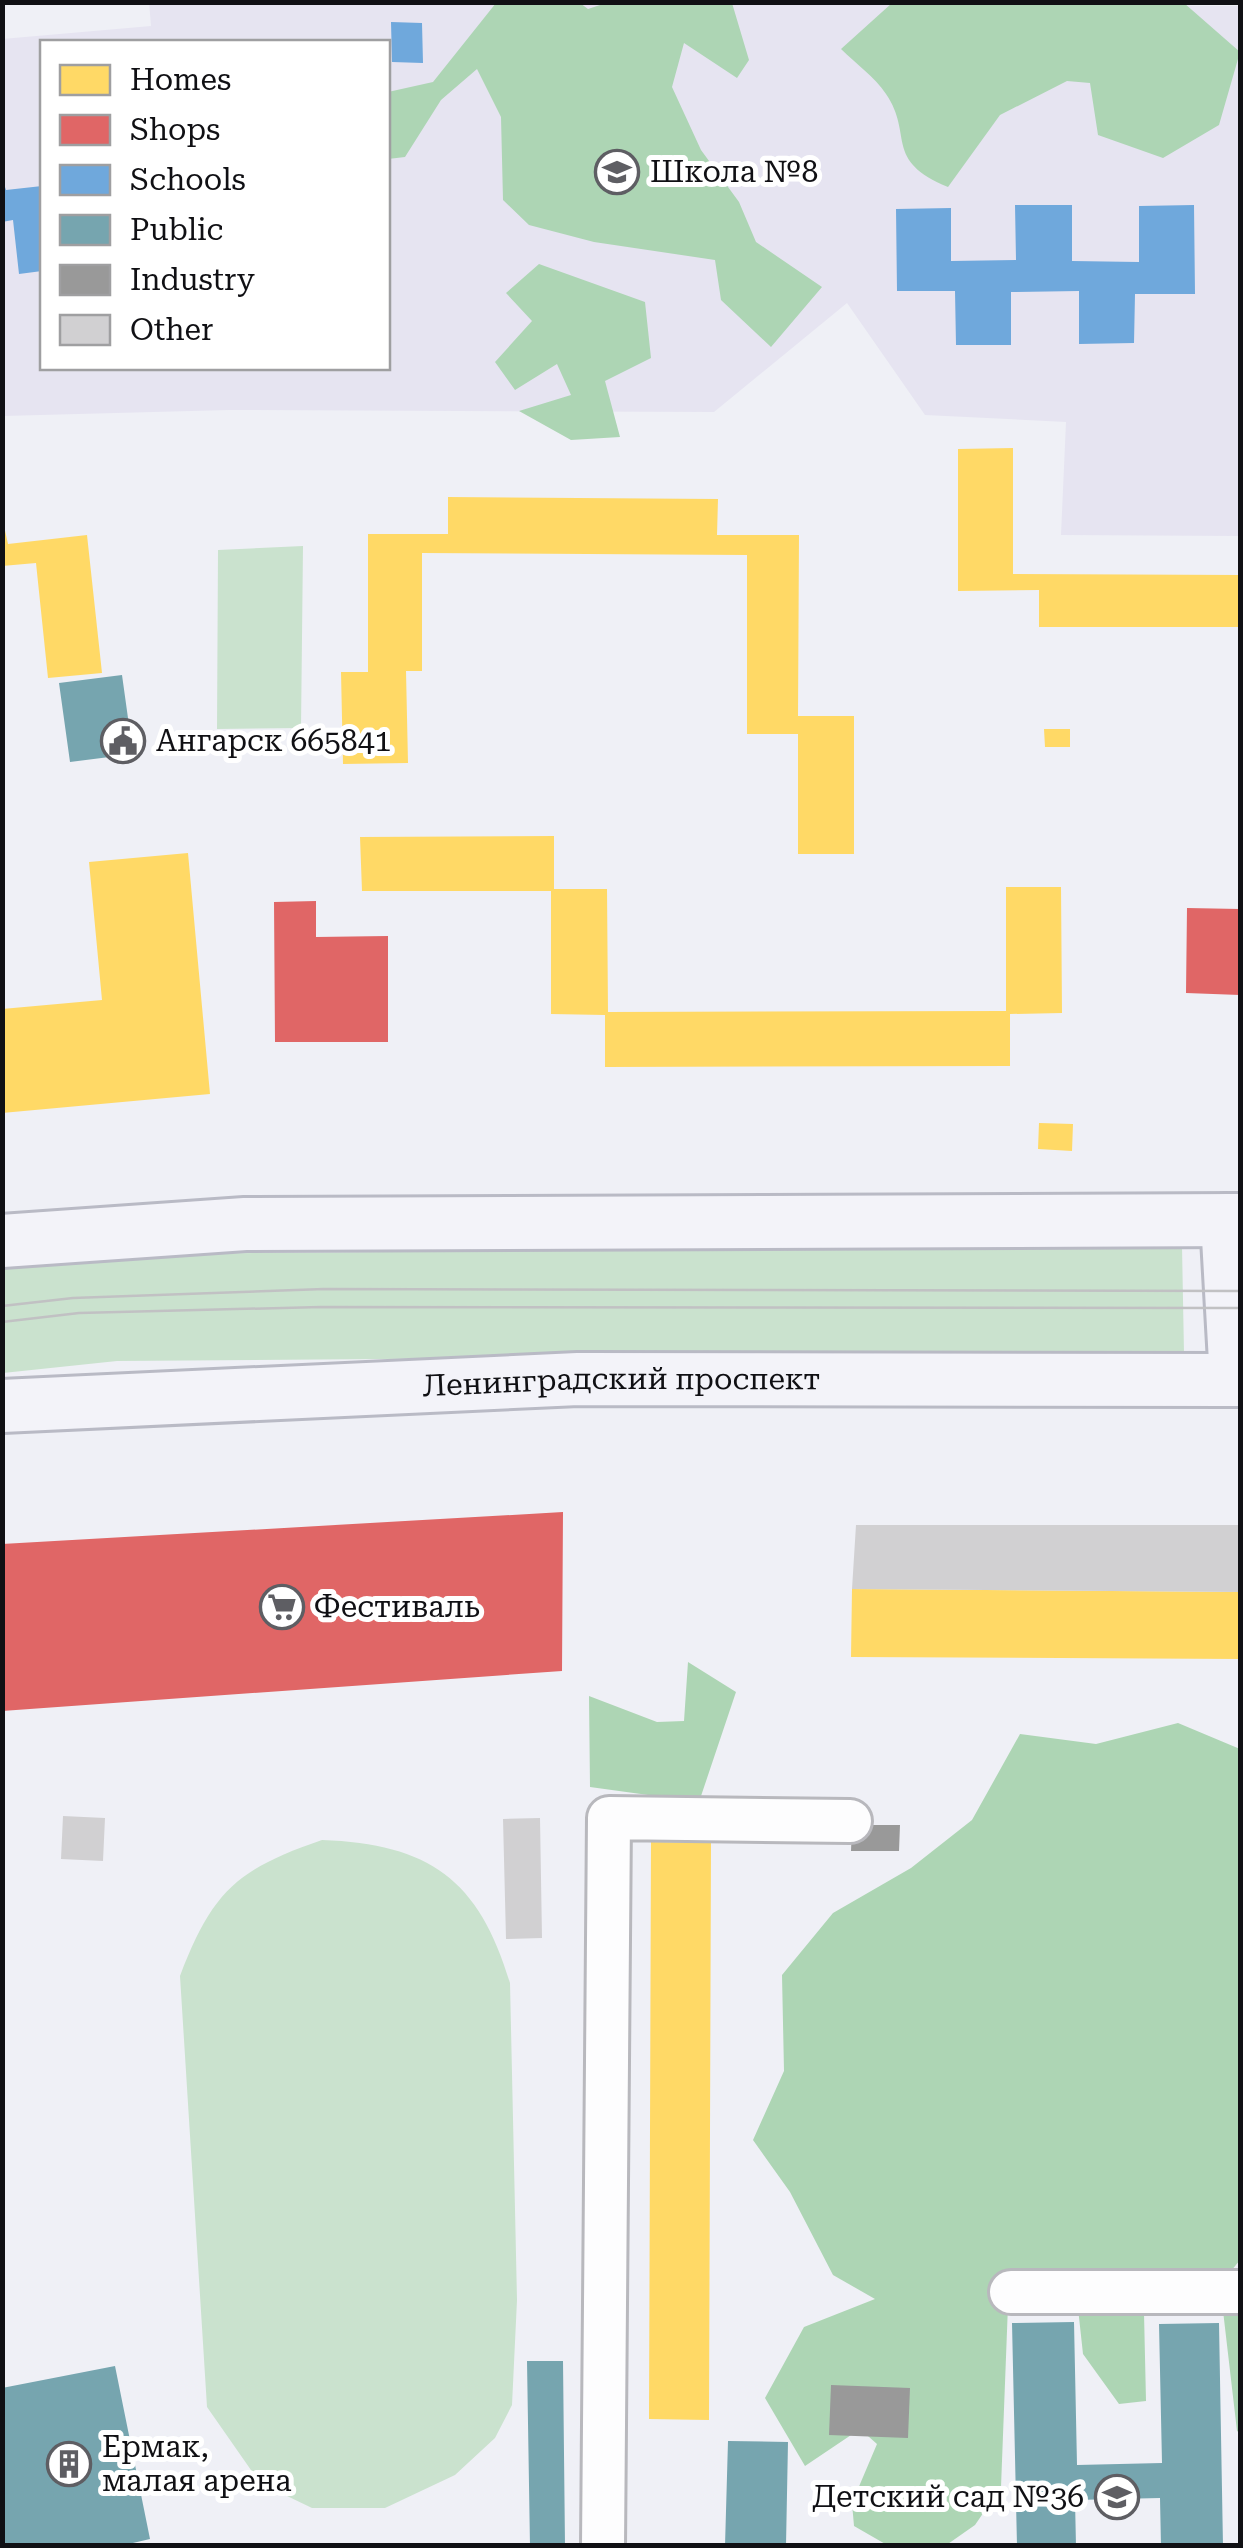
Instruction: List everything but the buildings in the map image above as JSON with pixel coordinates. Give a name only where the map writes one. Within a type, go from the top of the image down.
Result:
[{"type":"main road","points":[[2,1241],[246,1224],[1234,1220],[1238,1380]]},
{"type":"main road","name":"Ленинградский проспект","points":[[2,1406],[578,1380],[1238,1380]]},
{"type":"street","points":[[603,2546],[609,1818],[850,1821]]},
{"type":"street","points":[[1011,2292],[1240,2292]]},
{"type":"shaded area","points":[[149,2],[1240,6],[1240,536],[1061,535],[1066,422],[925,415],[847,303],[714,412],[229,410],[3,416],[2,39],[151,26]]},
{"type":"green space","points":[[496,3],[580,3],[588,9],[606,3],[732,3],[749,60],[737,78],[684,43],[672,87],[701,150],[739,202],[756,242],[822,287],[771,347],[721,300],[715,260],[594,242],[529,225],[503,200],[501,117],[477,69],[441,100],[405,157],[390,159],[390,92],[433,82]]},
{"type":"green space","points":[[892,3],[1184,3],[1240,52],[1219,125],[1163,158],[1098,135],[1090,83],[1067,81],[1000,115],[948,187],[928,177],[907,157],[886,94],[841,49]]},
{"type":"green space","points":[[539,264],[645,302],[651,358],[605,381],[620,437],[571,440],[519,411],[571,395],[557,364],[515,390],[495,362],[532,321],[506,293]]},
{"type":"green space","points":[[303,546],[301,728],[217,729],[218,550]]},
{"type":"green space","points":[[1182,1246],[1184,1353],[117,1361],[3,1373],[2,1265],[117,1254]]},
{"type":"green space","points":[[688,1662],[736,1692],[699,1802],[590,1787],[589,1696],[657,1722],[684,1721]]},
{"type":"green space","points":[[1178,1723],[1240,1749],[1240,2260],[1208,2299],[1144,2313],[1146,2401],[1119,2404],[1083,2354],[1077,2299],[1008,2305],[1001,2487],[975,2525],[945,2546],[887,2545],[854,2526],[852,2503],[877,2444],[860,2429],[805,2466],[765,2398],[804,2327],[875,2299],[833,2275],[790,2192],[753,2140],[784,2071],[782,1975],[833,1913],[911,1868],[972,1820],[1020,1734],[1096,1744]]},
{"type":"green space","points":[[322,1840],[392,1849],[444,1874],[483,1917],[510,1983],[517,2300],[512,2405],[495,2438],[455,2475],[385,2508],[312,2508],[260,2483],[207,2407],[180,1976],[204,1923],[231,1887],[268,1862]]},
{"type":"green space","points":[[1222,2302],[1240,2302],[1240,2433],[1237,2431]]},
{"type":"tram line","points":[[2,1306],[73,1298],[324,1289],[1240,1291]]},
{"type":"tram line","points":[[2,1322],[79,1313],[321,1307],[1240,1308]]},
{"type":"place","name":"Школа №8","points":[[617,172]]},
{"type":"place","name":"Ангарск 665841","points":[[123,741]]},
{"type":"place","name":"Фестиваль","points":[[282,1607]]},
{"type":"place","name":"Ермак, малая арена","points":[[69,2464]]},
{"type":"place","name":"Детский сад №36","points":[[1117,2497]]}]
